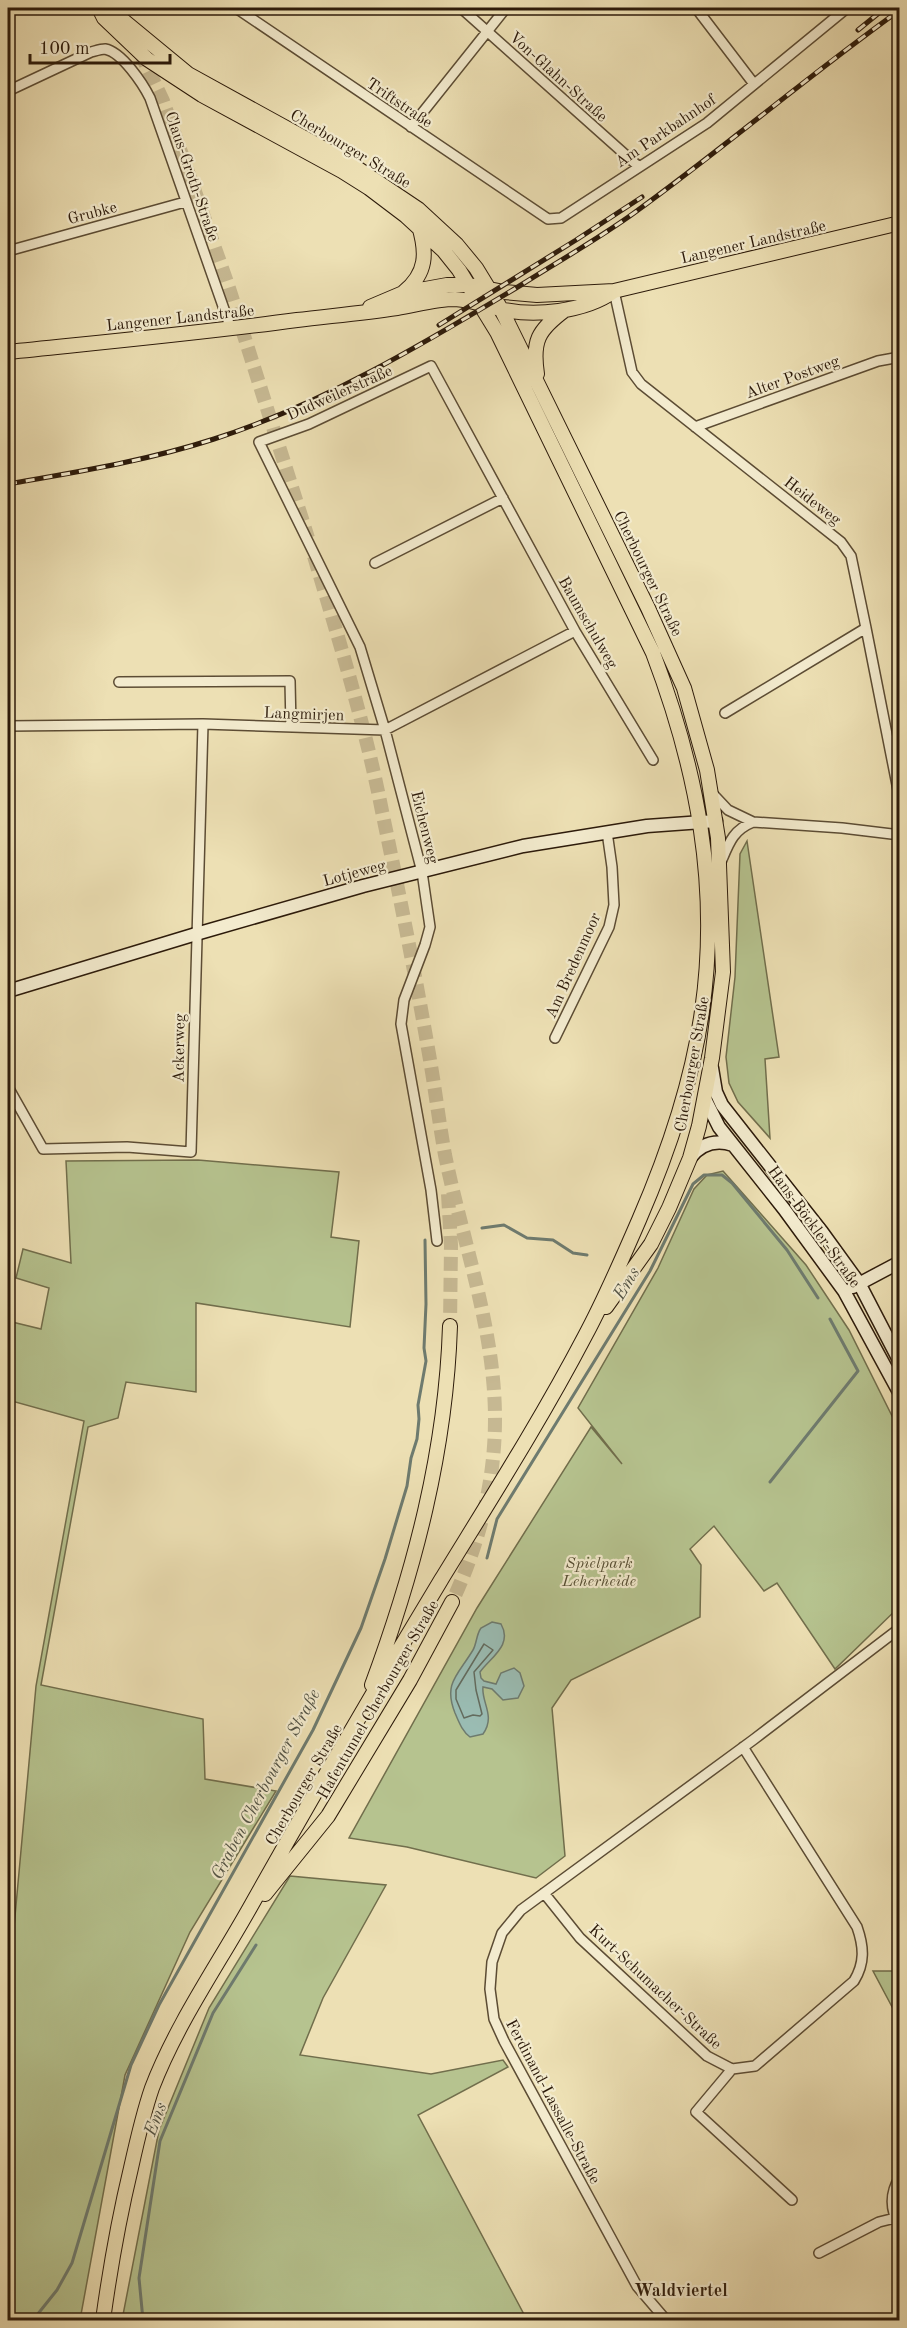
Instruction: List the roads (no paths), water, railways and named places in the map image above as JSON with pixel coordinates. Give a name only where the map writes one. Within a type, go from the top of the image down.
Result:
[{"type":"main road","name":"Cherbourger Straße","points":[[99,8],[104,18],[117,32],[147,58],[182,83],[342,171],[418,226],[449,256],[480,303],[526,389],[653,653],[679,730],[701,822],[707,893],[707,964],[703,1010],[682,1104],[649,1195],[585,1335]]},
{"type":"main road","name":"Cherbourger Straße","points":[[95,2320],[109,2273],[138,2133],[150,2093],[164,2060],[358,1721],[585,1335],[651,1244],[669,1208],[690,1158],[705,1099],[723,972],[720,864],[712,793],[697,728],[680,678],[648,608],[490,289],[457,245],[439,226],[398,193],[348,162],[188,74],[108,8]]},
{"type":"main road","name":"Langener Landstraße","points":[[356,312],[403,293],[437,286],[469,285],[537,296],[614,291],[900,223]]},
{"type":"main road","points":[[403,293],[417,280],[423,268],[425,252],[418,226]]},
{"type":"main road","name":"Langener Landstraße","points":[[8,352],[231,329],[384,310],[439,300],[456,299],[501,309],[535,311],[565,309],[594,303],[614,291]]},
{"type":"main road","points":[[539,388],[534,359],[535,344],[539,333],[565,309]]},
{"type":"main road","points":[[682,1104],[696,1099],[705,1099],[696,1077],[694,1057]]},
{"type":"main road","name":"Hafentunnel Cherbourger Straße","points":[[358,1721],[386,1647],[429,1498],[446,1398],[450,1326]]},
{"type":"main road","name":"Hafentunnel Cherbourger Straße","points":[[240,1926],[328,1816],[410,1680],[452,1602]]},
{"type":"main road","name":"Cherbourger Straße","points":[[105,2320],[109,2273]]},
{"type":"street","name":"Triftstraße","points":[[236,8],[548,219]]},
{"type":"street","name":"Von-Glahn-Straße","points":[[460,8],[638,166]]},
{"type":"street","points":[[411,127],[506,8]]},
{"type":"street","points":[[696,8],[754,84]]},
{"type":"street","name":"Am Parkbahnhof","points":[[548,219],[561,218],[707,123],[847,8]]},
{"type":"street","name":"Claus-Groth-Straße","points":[[8,91],[91,52],[103,49],[109,50],[124,63],[141,82],[150,98],[231,329]]},
{"type":"street","name":"Grubke","points":[[8,251],[185,202]]},
{"type":"street","name":"Heideweg","points":[[614,291],[632,372],[641,384],[841,542],[851,556],[900,800]]},
{"type":"street","name":"Alter Postweg","points":[[695,428],[878,361],[900,357]]},
{"type":"street","name":"Dudweilerstraße","points":[[259,442],[309,424],[431,366]]},
{"type":"street","name":"Baumschulweg","points":[[431,366],[575,631],[653,760]]},
{"type":"street","name":"Eichenweg","points":[[259,442],[360,647],[385,730],[422,872],[430,927],[404,1000],[401,1024],[431,1190],[437,1241]]},
{"type":"street","points":[[375,563],[503,498]]},
{"type":"street","points":[[724,713],[866,628]]},
{"type":"street","name":"Langmirjen","points":[[8,726],[203,724],[385,730],[575,631]]},
{"type":"street","points":[[119,682],[290,681],[291,727]]},
{"type":"street","name":"Ackerweg","points":[[8,1086],[43,1149],[127,1147],[191,1152],[203,724]]},
{"type":"street","points":[[712,793],[728,810],[753,822],[842,828],[900,835]]},
{"type":"street","name":"Lotjeweg","points":[[8,991],[363,886],[523,846],[606,832],[716,821]]},
{"type":"street","points":[[720,864],[732,837],[740,828],[753,822]]},
{"type":"street","name":"Am Bredenmoor","points":[[555,1038],[609,927],[614,905],[612,867],[606,832]]},
{"type":"street","name":"Hans-Böckler-Straße","points":[[712,1058],[712,1077],[722,1105],[859,1283],[900,1362]]},
{"type":"street","points":[[705,1099],[722,1105]]},
{"type":"street","name":"Hans-Böckler-Straße","points":[[705,1099],[719,1126],[784,1209],[844,1292],[900,1394]]},
{"type":"street","points":[[690,1158],[703,1146],[711,1143],[725,1142],[733,1145]]},
{"type":"street","points":[[844,1292],[900,1262]]},
{"type":"street","points":[[544,1893],[743,1748],[900,1628]]},
{"type":"street","points":[[743,1748],[857,1927],[863,1955],[860,1972],[854,1981],[755,2066],[732,2069],[696,2112],[792,2200]]},
{"type":"street","name":"Kurt-Schumacher-Straße","points":[[544,1893],[580,1938],[707,2056],[732,2069]]},
{"type":"street","name":"Ferdinand-Lassalle-Straße","points":[[544,1893],[521,1910],[502,1933],[492,1965],[490,1989],[494,2019],[637,2286],[666,2320]]},
{"type":"street","points":[[900,2177],[892,2192],[895,2218],[900,2227]]},
{"type":"street","points":[[819,2253],[879,2222],[895,2218]]},
{"type":"street","points":[[892,2320],[900,2316]]},
{"type":"water","points":[[492,1622],[501,1624],[504,1631],[503,1644],[480,1672],[481,1678],[496,1684],[501,1673],[514,1668],[520,1673],[524,1686],[518,1698],[503,1700],[492,1689],[483,1687],[488,1715],[487,1727],[483,1734],[470,1737],[455,1713],[451,1686],[473,1650],[481,1628]]},
{"type":"waterway","name":"Ems","points":[[487,1558],[497,1519],[650,1271],[693,1184],[704,1175],[722,1175],[732,1183],[787,1250],[818,1298]]},
{"type":"waterway","name":"Graben Cherbourger Straße","points":[[482,1228],[504,1225],[527,1238],[553,1240],[573,1253],[587,1255]]},
{"type":"waterway","name":"Graben Cherbourger Straße","points":[[37,2315],[57,2290],[72,2263],[131,2065],[159,2005],[313,1730],[361,1628],[407,1486],[411,1458],[417,1439],[418,1405],[426,1361],[424,1348],[425,1240]]},
{"type":"waterway","name":"Ems","points":[[770,1482],[858,1371],[830,1319]]},
{"type":"waterway","name":"Ems","points":[[143,2320],[139,2278],[160,2141],[213,2013],[256,1945]]},
{"type":"waterway","points":[[22,2320],[37,2315],[81,2319]]},
{"type":"tunnel","points":[[140,52],[163,101],[228,285],[308,538]]},
{"type":"tunnel","points":[[314,556],[368,747],[401,902],[445,1155],[477,1286],[490,1352],[495,1419],[489,1490],[470,1558],[452,1602]]},
{"type":"tunnel","points":[[448,1194],[451,1245],[450,1326]]},
{"type":"railway","points":[[858,30],[885,8]]},
{"type":"railway","points":[[8,484],[137,460],[214,439],[294,408],[372,371],[484,307],[620,223],[900,10]]},
{"type":"railway","points":[[439,325],[642,197]]},
{"type":"district","name":"Waldviertel","points":[[681,2290]]},
{"type":"park label","name":"Spielpark Leherheide","points":[[599,1571]]}]
